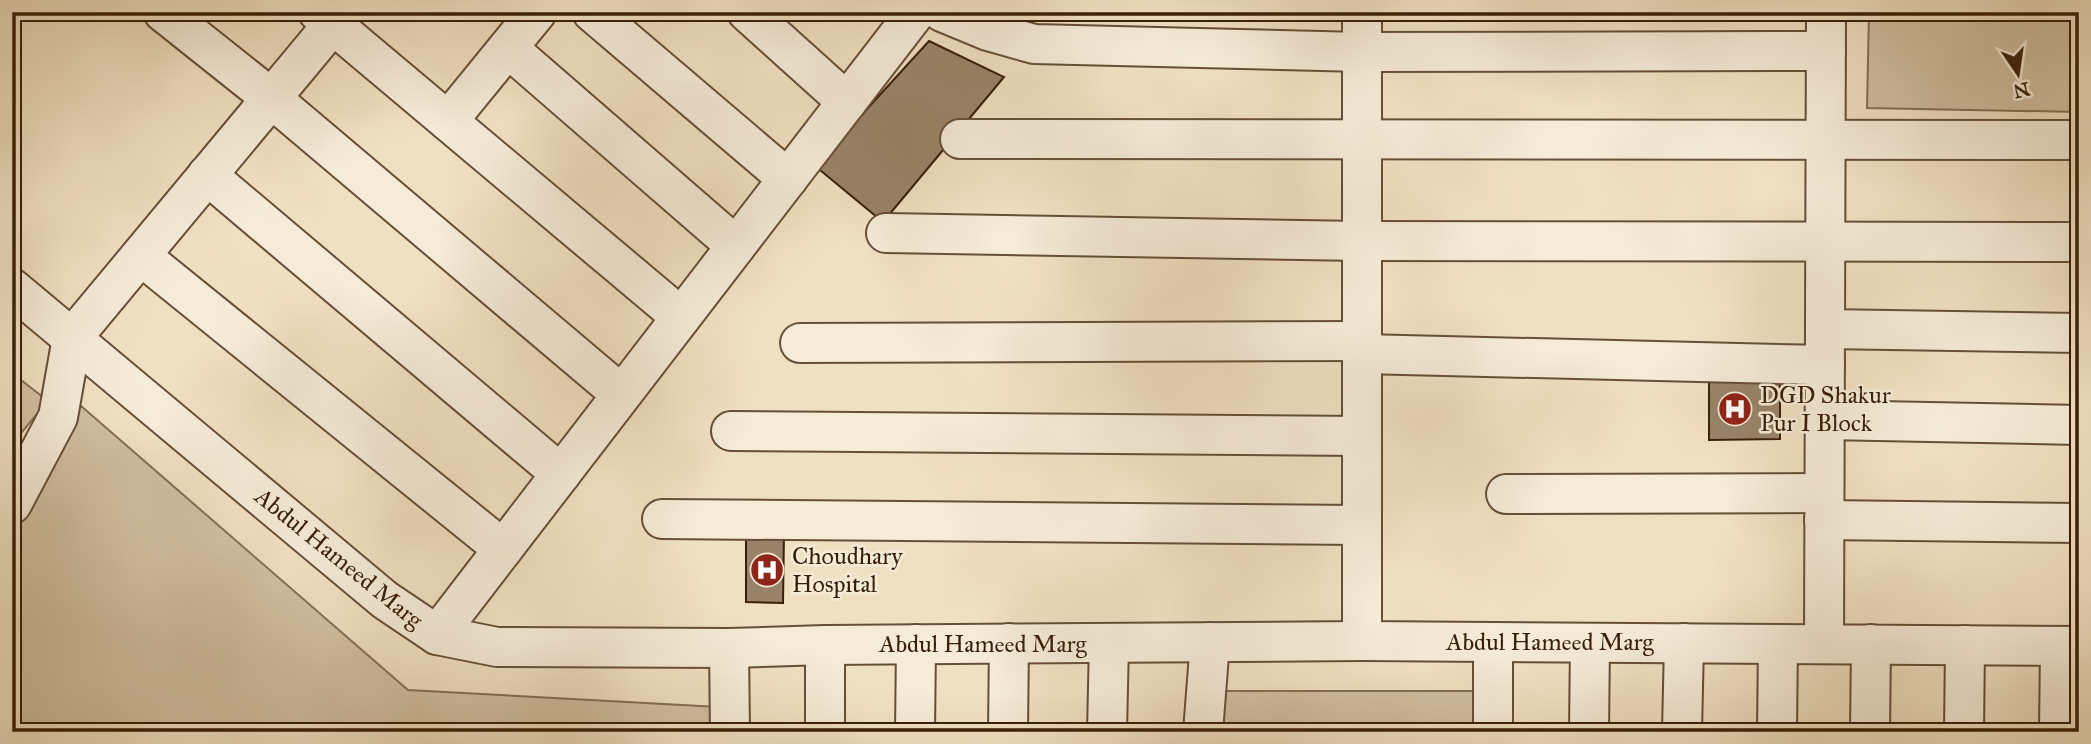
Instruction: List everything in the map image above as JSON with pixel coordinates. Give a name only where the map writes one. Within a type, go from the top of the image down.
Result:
[{"type":"street","points":[[163,12],[271,98],[621,394]]},
{"type":"street","points":[[448,121],[537,12]]},
{"type":"street","points":[[592,12],[788,179]]},
{"type":"street","points":[[747,12],[847,102]]},
{"type":"street","points":[[437,635],[916,12]]},
{"type":"street","points":[[942,12],[988,31],[1034,44],[1362,52],[1826,51]]},
{"type":"street","points":[[1362,12],[1362,641]]},
{"type":"street","points":[[1824,644],[1826,12]]},
{"type":"street","points":[[12,505],[58,417],[72,338],[271,98],[331,16],[448,121],[681,317]]},
{"type":"street","points":[[508,48],[736,246]]},
{"type":"street","points":[[960,139],[2079,140]]},
{"type":"street","points":[[207,175],[561,474]]},
{"type":"street","points":[[886,233],[1362,241],[2079,242]]},
{"type":"street","points":[[141,256],[503,549]]},
{"type":"street","name":"Abdul Hameed Marg","points":[[12,288],[385,600],[437,635],[498,647],[729,648],[1362,641],[2069,646]]},
{"type":"street","points":[[800,343],[1825,347],[2079,333]]},
{"type":"street","points":[[1825,420],[2079,425]]},
{"type":"street","points":[[731,431],[1362,436]]},
{"type":"street","points":[[1506,494],[1824,506],[2079,523]]},
{"type":"street","points":[[662,519],[1362,525]]},
{"type":"street","points":[[1203,732],[1210,642]]},
{"type":"street","points":[[1493,642],[1493,732]]},
{"type":"street","points":[[1589,732],[1590,642]]},
{"type":"street","points":[[1008,732],[1009,643]]},
{"type":"street","points":[[1107,732],[1109,643]]},
{"type":"street","points":[[1682,732],[1684,643]]},
{"type":"street","points":[[915,732],[916,644]]},
{"type":"street","points":[[1777,732],[1778,644]]},
{"type":"street","points":[[1870,732],[1871,644]]},
{"type":"street","points":[[825,645],[825,732]]},
{"type":"street","points":[[1964,732],[1965,645]]},
{"type":"street","points":[[2059,732],[2069,646]]},
{"type":"street","points":[[729,648],[730,732]]},
{"type":"shaded area","points":[[1869,12],[2079,12],[2079,112],[1867,108]]},
{"type":"shaded area","points":[[12,373],[48,401],[12,444]]},
{"type":"shaded area","points":[[73,399],[408,690],[718,707],[718,732],[12,732],[12,479]]},
{"type":"shaded area","points":[[1220,691],[1479,691],[1479,732],[1220,732]]},
{"type":"building","points":[[929,41],[1004,77],[883,222],[815,166]]},
{"type":"building","points":[[1709,372],[1780,372],[1780,439],[1709,440]]},
{"type":"building","points":[[746,531],[784,532],[783,603],[746,602]]},
{"type":"place","name":"DGD Shakur Pur I Block","points":[[1735,409]]},
{"type":"place","name":"Choudhary Hospital","points":[[767,570]]}]
